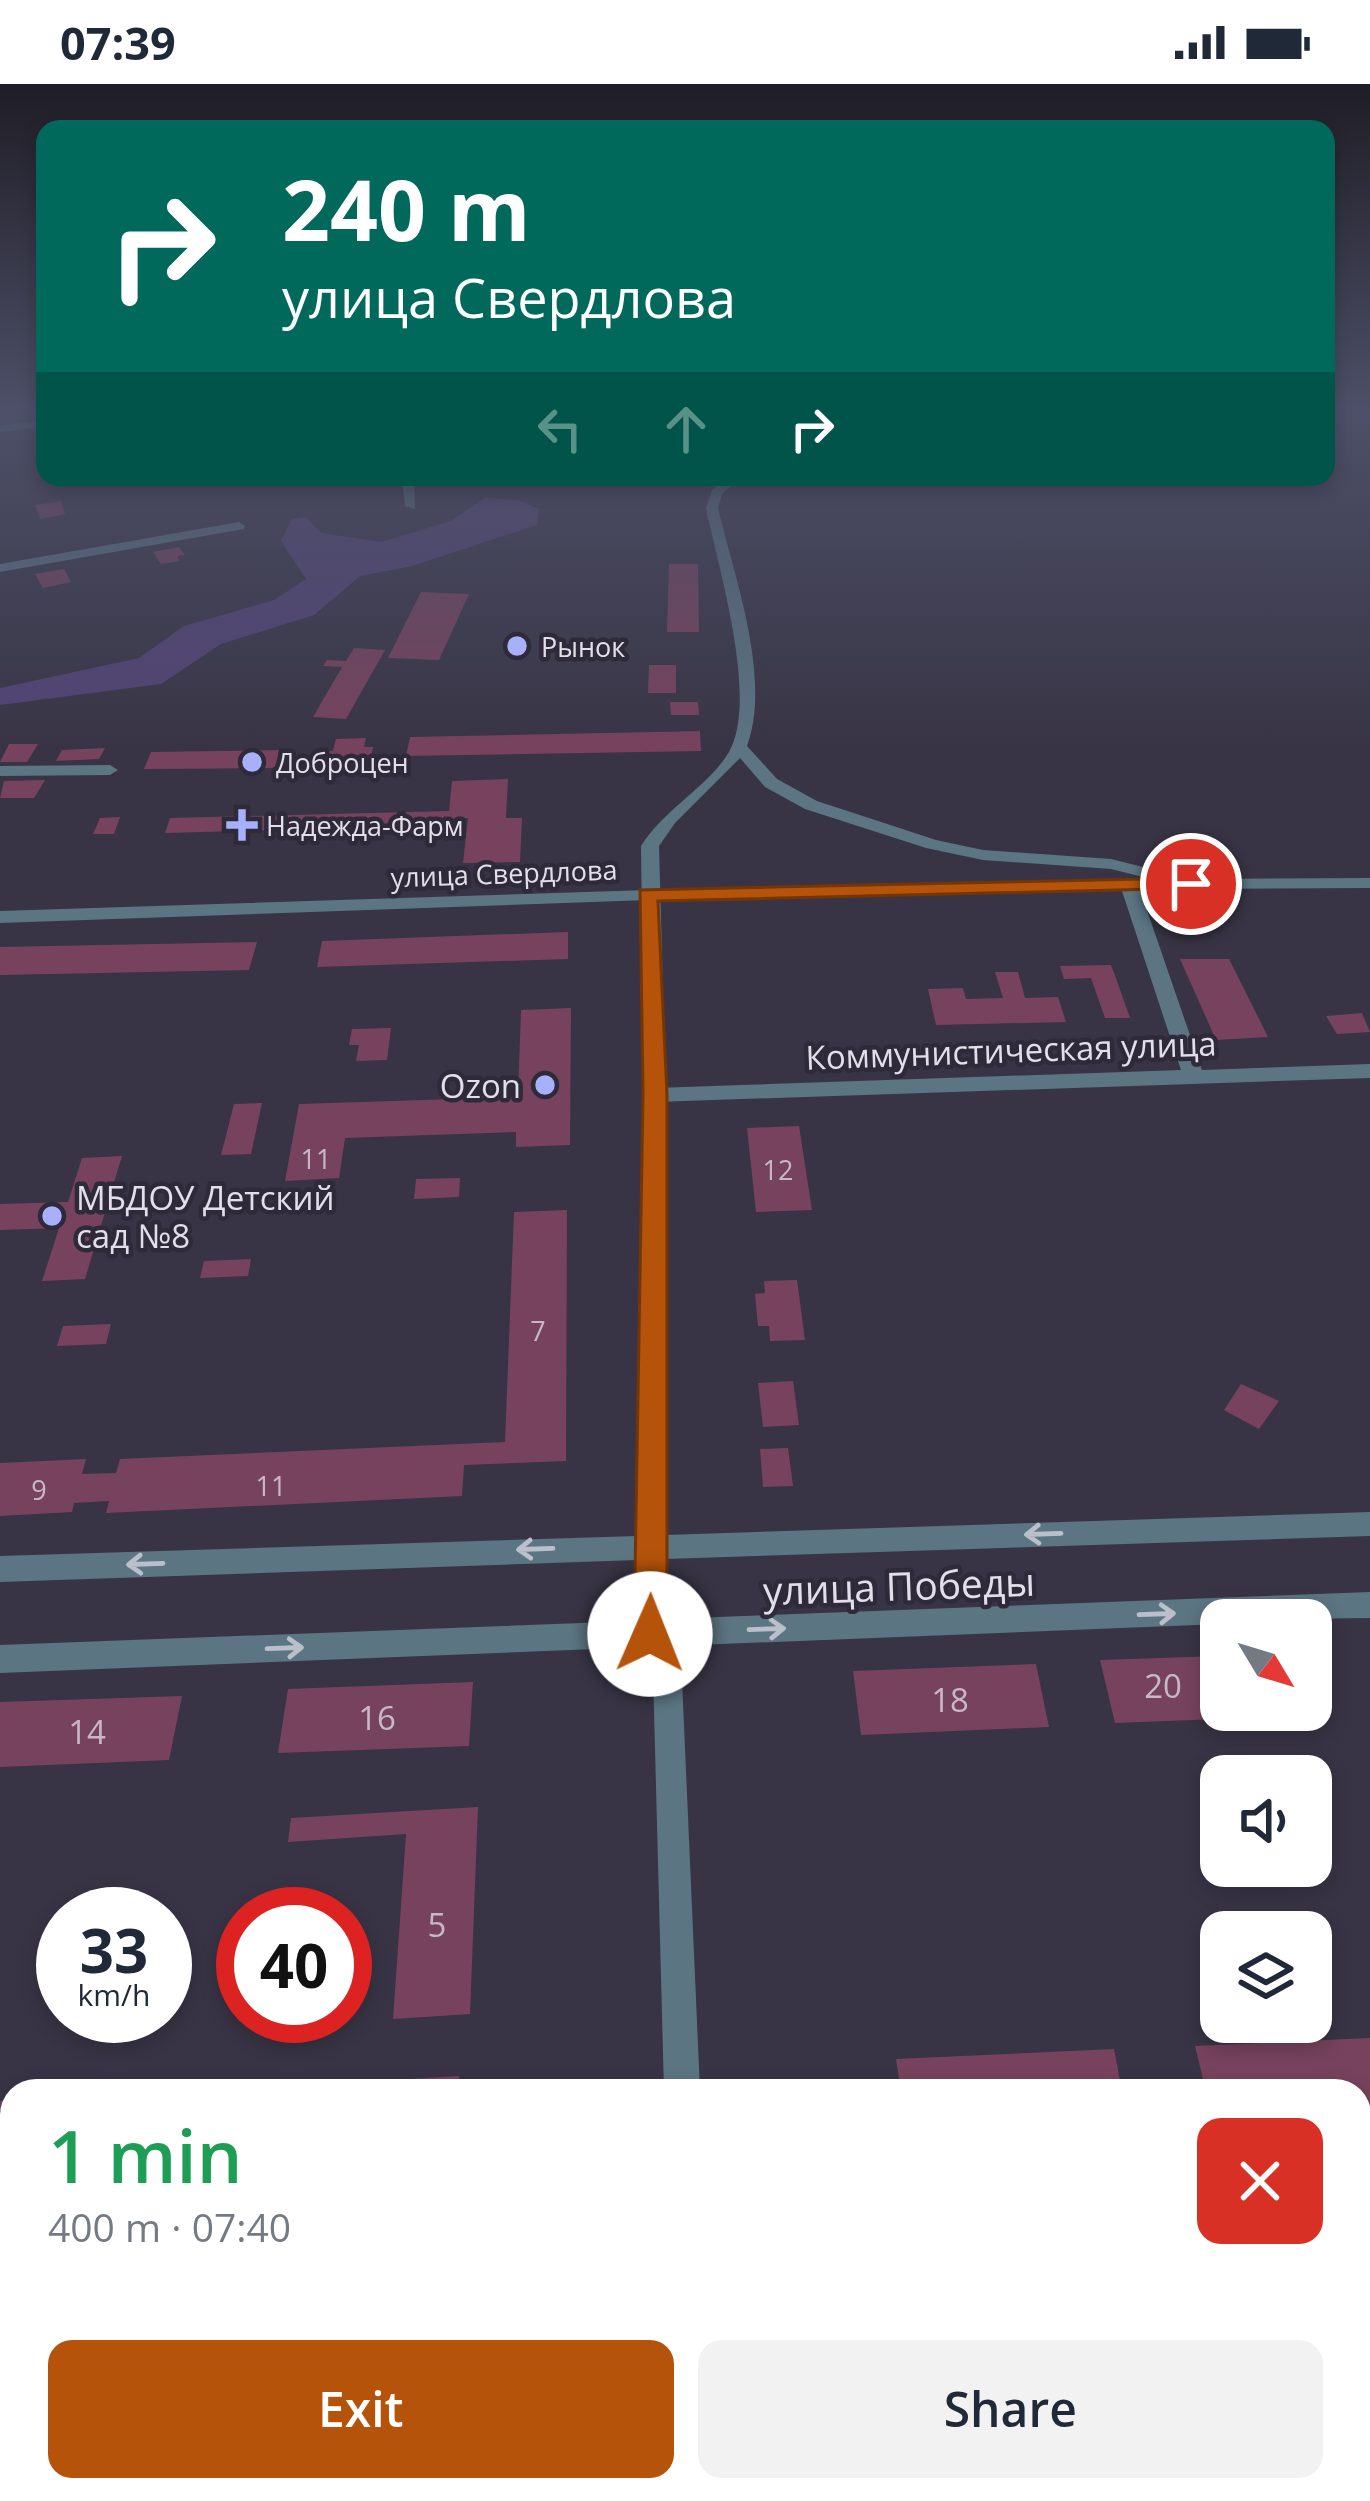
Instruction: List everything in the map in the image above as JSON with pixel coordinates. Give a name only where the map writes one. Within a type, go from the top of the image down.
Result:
[{"type":"street","points":[[681,2079],[652,1545],[655,1095],[648,895],[650,846],[663,821],[712,782],[740,748],[747,719],[746,680],[715,523]]},
{"type":"street","points":[[0,568],[239,526]]},
{"type":"street","points":[[740,748],[771,783],[811,805],[932,844],[983,855],[1112,864],[1191,884]]},
{"type":"street","points":[[0,771],[110,770]]},
{"type":"street","name":"улица Свердлова","points":[[0,917],[648,895],[1370,883]]},
{"type":"street","points":[[1129,885],[1194,1077]]},
{"type":"street","name":"Коммунистическая улица","points":[[655,1095],[1370,1071]]},
{"type":"street","name":"улица Победы","points":[[0,1569],[1370,1524]]},
{"type":"street","name":"улица Победы","points":[[0,1659],[1370,1606]]},
{"type":"shaded area","points":[[290,523],[311,523],[321,533],[381,542],[445,523],[537,523],[412,566],[360,576],[314,615],[221,644],[161,684],[0,705],[0,688],[139,658],[184,626],[274,600],[306,579],[281,541]]},
{"type":"building","points":[[179,547],[185,555],[177,556],[180,561],[161,564],[153,552]]},
{"type":"building","points":[[669,564],[698,564],[699,632],[667,632]]},
{"type":"building","points":[[64,569],[71,582],[43,588],[35,574]]},
{"type":"building","points":[[421,592],[469,594],[439,660],[388,658]]},
{"type":"building","points":[[354,648],[385,650],[346,719],[313,717],[342,667],[323,666],[327,660],[346,661]]},
{"type":"building","points":[[649,665],[676,665],[676,693],[648,693]]},
{"type":"building","points":[[670,702],[698,702],[699,715],[671,715]]},
{"type":"building","points":[[700,731],[701,751],[406,756],[410,737]]},
{"type":"building","points":[[366,738],[364,747],[373,747],[371,758],[318,759],[320,751],[333,751],[336,739]]},
{"type":"building","points":[[9,744],[38,744],[27,762],[0,762]]},
{"type":"building","points":[[105,748],[99,759],[56,761],[62,750]]},
{"type":"building","points":[[283,750],[277,768],[144,769],[151,752]]},
{"type":"building","points":[[508,779],[506,818],[522,818],[520,862],[463,863],[468,818],[448,819],[447,825],[165,833],[170,818],[449,811],[452,781]]},
{"type":"building","points":[[45,780],[34,798],[0,798],[4,781]]},
{"type":"building","points":[[120,817],[114,834],[93,834],[100,818]]},
{"type":"building","points":[[568,932],[568,959],[317,967],[322,941]]},
{"type":"building","points":[[257,942],[249,970],[0,975],[0,947]]},
{"type":"building","points":[[1180,959],[1229,959],[1268,1037],[1216,1040]]},
{"type":"building","points":[[1111,965],[1130,1018],[1105,1018],[1091,978],[1064,979],[1060,966]]},
{"type":"building","points":[[995,972],[1018,972],[1025,998],[1058,997],[1066,1022],[936,1025],[928,989],[963,988],[966,999],[1003,998]]},
{"type":"building","points":[[571,1008],[570,1145],[516,1147],[516,1132],[345,1138],[339,1178],[285,1181],[299,1104],[518,1097],[521,1010]]},
{"type":"building","points":[[1362,1013],[1370,1032],[1337,1034],[1326,1016]]},
{"type":"building","points":[[391,1028],[387,1060],[356,1061],[359,1045],[349,1045],[352,1029]]},
{"type":"building","points":[[262,1103],[251,1154],[221,1155],[234,1104]]},
{"type":"building","points":[[799,1126],[812,1210],[756,1212],[747,1128]]},
{"type":"building","name":"МБДОУ Детский сад №8","points":[[122,1156],[85,1279],[42,1281],[59,1228],[0,1230],[0,1204],[68,1202],[82,1158]]},
{"type":"building","points":[[460,1178],[459,1197],[414,1199],[416,1179]]},
{"type":"building","points":[[567,1210],[566,1461],[464,1465],[462,1496],[106,1513],[109,1501],[74,1503],[72,1512],[0,1516],[0,1463],[86,1459],[82,1474],[116,1473],[120,1459],[505,1442],[514,1212]]},
{"type":"building","points":[[251,1259],[248,1276],[200,1278],[204,1261]]},
{"type":"building","points":[[797,1280],[805,1340],[770,1341],[769,1326],[758,1326],[755,1294],[765,1293],[764,1281]]},
{"type":"building","points":[[111,1324],[106,1344],[57,1346],[63,1326]]},
{"type":"building","points":[[793,1381],[799,1425],[763,1427],[758,1383]]},
{"type":"building","points":[[1241,1384],[1279,1401],[1259,1429],[1224,1410]]},
{"type":"building","points":[[788,1448],[793,1486],[763,1487],[760,1449]]},
{"type":"building","points":[[1200,1657],[1200,1720],[1115,1723],[1100,1660]]},
{"type":"building","points":[[1036,1664],[1049,1727],[861,1735],[853,1671]]},
{"type":"building","points":[[473,1682],[469,1746],[278,1753],[288,1689]]},
{"type":"building","points":[[182,1696],[169,1760],[0,1767],[0,1702]]},
{"type":"building","points":[[478,1807],[470,2014],[393,2019],[406,1834],[288,1842],[291,1818]]},
{"type":"building","points":[[1370,2038],[1370,2079],[1203,2079],[1195,2046]]},
{"type":"building","points":[[1114,2049],[1120,2079],[899,2079],[896,2059]]},
{"type":"place","name":"Рынок","points":[[517,646]]},
{"type":"place","name":"Доброцен","points":[[252,762]]},
{"type":"place","name":"Надежда-Фарм","points":[[242,825]]},
{"type":"place","name":"Ozon","points":[[545,1085]]},
{"type":"place","name":"МБДОУ Детский сад №8","points":[[52,1216]]},
{"type":"route","points":[[650,1634],[655,1095],[648,895],[1191,884]]}]
